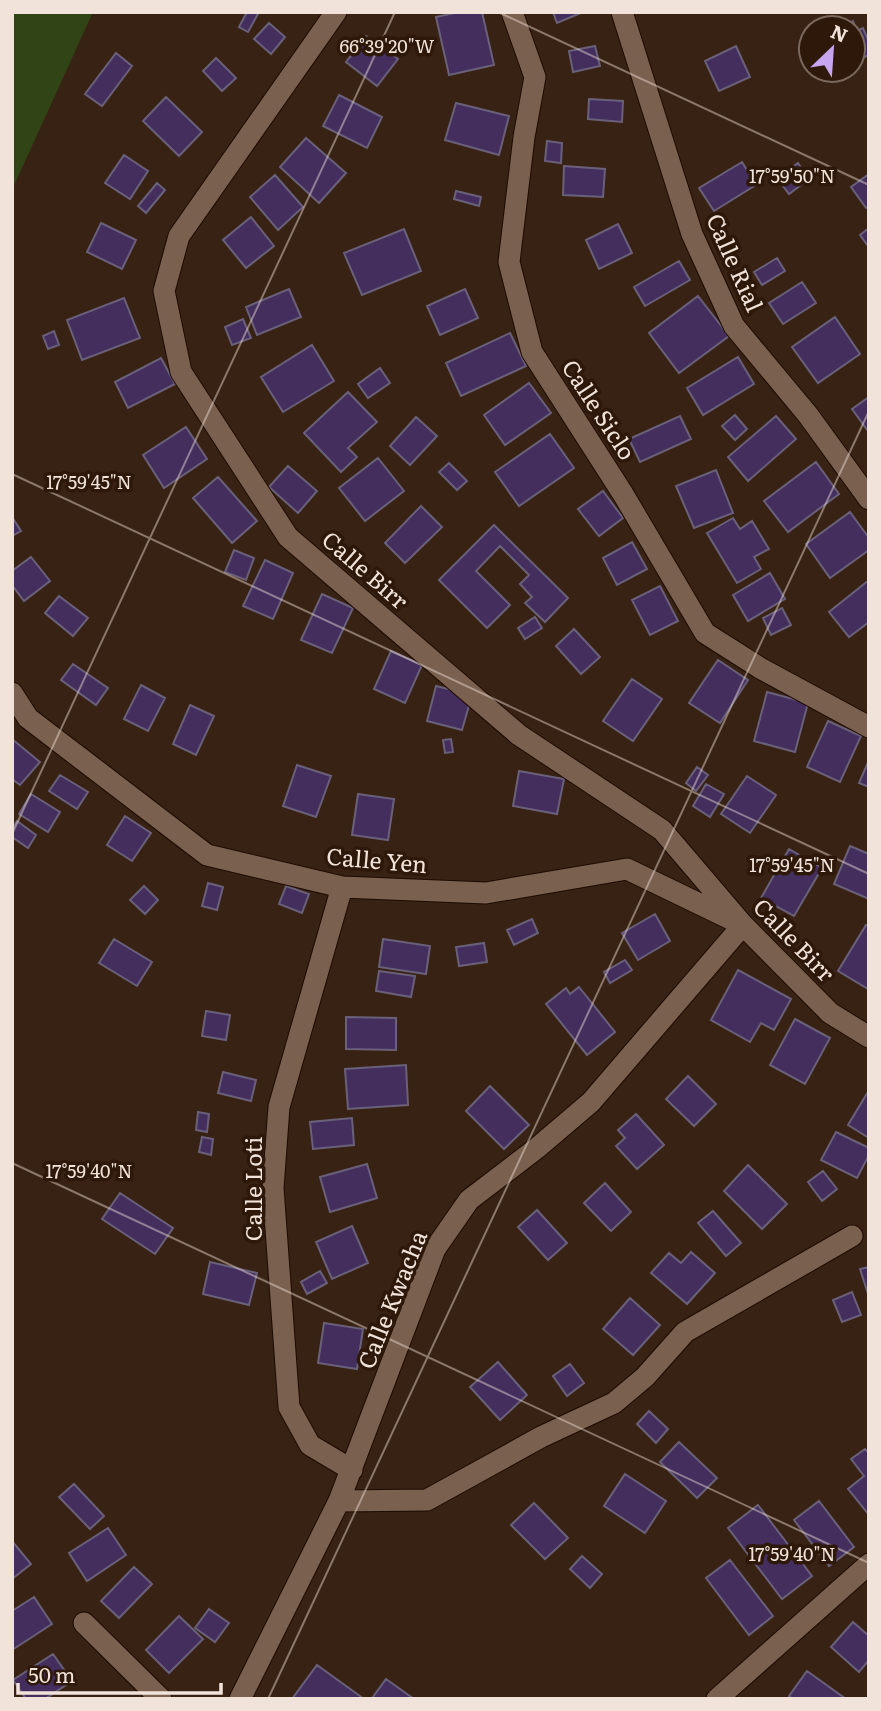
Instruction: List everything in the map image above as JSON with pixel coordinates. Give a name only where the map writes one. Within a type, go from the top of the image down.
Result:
[{"type":"street","name":"Calle Birr","points":[[336,12],[179,236],[164,291],[181,372],[288,537],[519,735],[662,830],[744,925],[830,1013],[869,1037]]},
{"type":"street","name":"Calle Siclo","points":[[512,12],[535,77],[524,137],[509,262],[532,352],[623,494],[705,633],[760,668],[869,727]]},
{"type":"street","name":"Calle Rial","points":[[622,12],[692,234],[734,326],[807,415],[869,499]]},
{"type":"street","name":"Calle Yen","points":[[12,693],[29,718],[206,855],[342,887],[486,893],[627,869],[744,925]]},
{"type":"street","name":"Calle Loti","points":[[342,887],[279,1107],[273,1188],[289,1406],[310,1446],[352,1470]]},
{"type":"street","name":"Calle Kwacha","points":[[240,1699],[339,1501],[435,1249],[469,1200],[591,1102],[744,925]]},
{"type":"street","points":[[339,1501],[427,1500],[541,1437],[614,1403],[645,1377],[685,1332],[852,1236]]},
{"type":"street","points":[[717,1699],[866,1570]]},
{"type":"street","points":[[84,1623],[161,1699]]},
{"type":"green space","points":[[12,12],[93,12],[12,190]]},
{"type":"building","points":[[247,12],[259,12],[248,32],[239,27]]},
{"type":"building","points":[[459,12],[482,12],[494,65],[449,75],[436,17]]},
{"type":"building","points":[[553,12],[583,12],[557,23]]},
{"type":"building","points":[[269,23],[285,37],[271,54],[254,39]]},
{"type":"building","points":[[366,36],[398,59],[377,86],[346,62]]},
{"type":"building","points":[[867,37],[869,42],[867,56]]},
{"type":"building","points":[[595,46],[600,66],[573,72],[569,51]]},
{"type":"building","points":[[736,46],[750,77],[719,91],[705,61]]},
{"type":"building","points":[[116,53],[132,66],[102,106],[85,94]]},
{"type":"building","points":[[216,58],[236,78],[222,91],[203,71]]},
{"type":"building","points":[[339,95],[382,117],[367,148],[323,126]]},
{"type":"building","points":[[166,97],[202,132],[179,156],[143,121]]},
{"type":"building","points":[[589,99],[623,101],[622,122],[588,119]]},
{"type":"building","points":[[456,103],[509,116],[499,155],[445,140]]},
{"type":"building","points":[[306,138],[346,173],[319,203],[280,167]]},
{"type":"building","points":[[547,141],[562,143],[561,163],[545,161]]},
{"type":"building","points":[[124,155],[148,171],[130,199],[105,183]]},
{"type":"building","points":[[742,162],[756,185],[714,211],[699,188]]},
{"type":"building","points":[[798,163],[809,179],[789,194],[777,178]]},
{"type":"building","points":[[564,166],[605,169],[603,197],[563,195]]},
{"type":"building","points":[[869,174],[869,206],[866,208],[851,187]]},
{"type":"building","points":[[275,175],[303,207],[278,230],[250,197]]},
{"type":"building","points":[[157,183],[165,190],[146,213],[138,206]]},
{"type":"building","points":[[456,191],[481,197],[479,206],[454,199]]},
{"type":"building","points":[[251,217],[274,246],[246,268],[223,240]]},
{"type":"building","points":[[101,223],[136,240],[122,269],[87,252]]},
{"type":"building","points":[[618,224],[632,253],[599,269],[586,240]]},
{"type":"building","points":[[869,228],[869,246],[868,246],[860,235]]},
{"type":"building","points":[[404,229],[421,271],[362,295],[344,253]]},
{"type":"building","points":[[777,258],[785,271],[762,285],[754,272]]},
{"type":"building","points":[[679,261],[690,280],[645,306],[634,287]]},
{"type":"building","points":[[802,282],[816,303],[783,324],[769,303]]},
{"type":"building","points":[[289,289],[301,317],[257,335],[246,307]]},
{"type":"building","points":[[465,289],[478,318],[440,335],[427,306]]},
{"type":"building","points":[[698,296],[729,336],[679,373],[649,333]]},
{"type":"building","points":[[124,298],[140,338],[82,360],[67,320]]},
{"type":"building","points":[[835,317],[860,354],[818,383],[792,347]]},
{"type":"building","points":[[243,319],[251,338],[232,345],[225,327]]},
{"type":"building","points":[[54,331],[59,345],[48,349],[43,336]]},
{"type":"building","points":[[510,333],[526,366],[461,396],[446,363]]},
{"type":"building","points":[[312,345],[334,381],[283,412],[261,377]]},
{"type":"building","points":[[738,357],[754,384],[703,415],[687,388]]},
{"type":"building","points":[[161,358],[175,384],[128,408],[115,382]]},
{"type":"building","points":[[380,368],[390,383],[368,398],[358,384]]},
{"type":"building","points":[[529,383],[551,413],[505,445],[484,415]]},
{"type":"building","points":[[348,392],[377,422],[348,448],[357,457],[341,472],[304,433]]},
{"type":"building","points":[[869,397],[869,431],[868,431],[852,409]]},
{"type":"building","points":[[735,415],[747,429],[735,440],[722,426]]},
{"type":"building","points":[[680,416],[691,439],[640,462],[629,439]]},
{"type":"building","points":[[776,416],[796,439],[748,481],[728,457]]},
{"type":"building","points":[[416,417],[437,436],[410,465],[390,446]]},
{"type":"building","points":[[186,427],[207,459],[164,488],[143,455]]},
{"type":"building","points":[[550,434],[574,468],[519,506],[495,472]]},
{"type":"building","points":[[378,458],[404,491],[365,521],[339,488]]},
{"type":"building","points":[[816,462],[839,494],[788,532],[764,501]]},
{"type":"building","points":[[449,463],[467,481],[457,490],[439,472]]},
{"type":"building","points":[[288,466],[317,491],[298,513],[269,487]]},
{"type":"building","points":[[716,470],[733,513],[694,528],[676,486]]},
{"type":"building","points":[[218,477],[257,521],[232,543],[193,498]]},
{"type":"building","points":[[603,491],[623,518],[599,536],[578,509]]},
{"type":"building","points":[[421,506],[442,527],[405,563],[385,543]]},
{"type":"building","points":[[850,512],[869,538],[869,550],[830,578],[806,544]]},
{"type":"building","points":[[12,517],[21,531],[12,536]]},
{"type":"building","points":[[733,518],[740,529],[752,521],[769,549],[754,557],[761,569],[737,583],[707,533]]},
{"type":"building","points":[[494,525],[568,598],[545,622],[525,603],[532,597],[520,584],[529,575],[500,546],[476,571],[510,605],[487,628],[439,580]]},
{"type":"building","points":[[632,542],[647,569],[617,585],[603,558]]},
{"type":"building","points":[[234,550],[254,558],[246,580],[225,572]]},
{"type":"building","points":[[31,557],[50,581],[24,601],[12,585],[12,571]]},
{"type":"building","points":[[265,560],[293,573],[273,619],[243,606]]},
{"type":"building","points":[[770,573],[785,599],[748,621],[733,595]]},
{"type":"building","points":[[869,580],[869,622],[849,637],[829,612]]},
{"type":"building","points":[[660,586],[678,621],[650,635],[632,600]]},
{"type":"building","points":[[322,594],[353,608],[332,653],[301,640]]},
{"type":"building","points":[[59,596],[88,618],[73,636],[45,613]]},
{"type":"building","points":[[782,608],[791,625],[771,635],[763,618]]},
{"type":"building","points":[[535,617],[542,628],[525,639],[518,628]]},
{"type":"building","points":[[574,629],[600,657],[581,674],[556,646]]},
{"type":"building","points":[[391,651],[422,665],[405,703],[374,689]]},
{"type":"building","points":[[718,660],[748,680],[720,723],[689,703]]},
{"type":"building","points":[[73,664],[108,688],[96,705],[61,680]]},
{"type":"building","points":[[632,679],[662,699],[633,741],[603,721]]},
{"type":"building","points":[[141,685],[165,698],[148,731],[124,719]]},
{"type":"building","points":[[436,686],[472,695],[462,730],[427,721]]},
{"type":"building","points":[[767,692],[808,703],[795,752],[754,741]]},
{"type":"building","points":[[190,705],[214,716],[196,755],[173,744]]},
{"type":"building","points":[[828,721],[861,736],[840,782],[807,767]]},
{"type":"building","points":[[12,739],[40,762],[20,785],[12,779]]},
{"type":"building","points":[[451,739],[453,752],[445,753],[443,740]]},
{"type":"building","points":[[869,760],[869,787],[859,783]]},
{"type":"building","points":[[297,765],[331,776],[316,817],[283,806]]},
{"type":"building","points":[[697,767],[708,775],[696,791],[686,783]]},
{"type":"building","points":[[519,771],[564,779],[557,814],[513,806]]},
{"type":"building","points":[[60,775],[88,792],[77,809],[49,791]]},
{"type":"building","points":[[747,776],[776,795],[750,833],[721,814]]},
{"type":"building","points":[[706,784],[724,794],[710,817],[693,806]]},
{"type":"building","points":[[31,794],[60,812],[48,832],[19,814]]},
{"type":"building","points":[[358,794],[394,799],[388,840],[352,835]]},
{"type":"building","points":[[125,816],[151,833],[132,861],[107,845]]},
{"type":"building","points":[[17,821],[36,835],[28,848],[12,837],[12,829]]},
{"type":"building","points":[[850,846],[869,854],[869,899],[834,884]]},
{"type":"building","points":[[789,849],[822,868],[794,916],[761,898]]},
{"type":"building","points":[[208,883],[223,887],[217,910],[202,906]]},
{"type":"building","points":[[144,886],[158,900],[145,914],[130,900]]},
{"type":"building","points":[[286,886],[309,894],[302,913],[279,904]]},
{"type":"building","points":[[655,914],[670,941],[638,960],[622,933]]},
{"type":"building","points":[[532,919],[538,933],[514,945],[507,930]]},
{"type":"building","points":[[866,925],[869,926],[868,989],[838,971]]},
{"type":"building","points":[[114,939],[152,962],[137,986],[99,963]]},
{"type":"building","points":[[383,939],[430,946],[426,974],[379,967]]},
{"type":"building","points":[[484,943],[487,962],[459,966],[456,947]]},
{"type":"building","points":[[625,960],[632,970],[610,983],[604,972]]},
{"type":"building","points":[[738,970],[791,999],[774,1030],[761,1023],[750,1042],[711,1020]]},
{"type":"building","points":[[379,971],[415,976],[411,997],[376,991]]},
{"type":"building","points":[[579,987],[615,1032],[587,1055],[546,1004],[566,988],[570,994]]},
{"type":"building","points":[[206,1011],[230,1015],[226,1040],[202,1036]]},
{"type":"building","points":[[346,1017],[396,1018],[396,1050],[346,1049]]},
{"type":"building","points":[[795,1019],[830,1038],[805,1084],[770,1065]]},
{"type":"building","points":[[406,1065],[408,1105],[348,1109],[345,1069]]},
{"type":"building","points":[[223,1072],[256,1080],[251,1101],[218,1093]]},
{"type":"building","points":[[688,1076],[716,1104],[694,1126],[666,1099]]},
{"type":"building","points":[[490,1086],[529,1125],[504,1149],[466,1111]]},
{"type":"building","points":[[869,1090],[869,1138],[848,1125]]},
{"type":"building","points":[[198,1112],[209,1114],[207,1132],[196,1130]]},
{"type":"building","points":[[636,1114],[664,1145],[637,1169],[616,1146],[625,1138],[618,1130]]},
{"type":"building","points":[[352,1118],[354,1145],[313,1149],[310,1122]]},
{"type":"building","points":[[836,1132],[869,1148],[869,1155],[857,1178],[821,1160]]},
{"type":"building","points":[[202,1137],[213,1139],[211,1155],[199,1152]]},
{"type":"building","points":[[367,1164],[377,1198],[330,1212],[320,1177]]},
{"type":"building","points":[[748,1165],[787,1204],[762,1229],[724,1191]]},
{"type":"building","points":[[823,1171],[837,1189],[822,1201],[808,1182]]},
{"type":"building","points":[[605,1183],[631,1212],[611,1231],[584,1203]]},
{"type":"building","points":[[120,1193],[173,1228],[155,1254],[102,1219]]},
{"type":"building","points":[[537,1210],[567,1243],[548,1260],[518,1227]]},
{"type":"building","points":[[713,1211],[741,1243],[726,1256],[698,1223]]},
{"type":"building","points":[[352,1226],[368,1263],[332,1279],[316,1242]]},
{"type":"building","points":[[691,1252],[715,1273],[687,1304],[651,1273],[669,1253],[681,1263]]},
{"type":"building","points":[[210,1262],[257,1273],[249,1305],[203,1294]]},
{"type":"building","points":[[869,1267],[869,1297],[860,1269]]},
{"type":"building","points":[[320,1271],[327,1283],[307,1294],[301,1282]]},
{"type":"building","points":[[852,1292],[861,1315],[842,1322],[833,1300]]},
{"type":"building","points":[[630,1298],[660,1325],[633,1355],[603,1329]]},
{"type":"building","points":[[324,1323],[363,1329],[357,1369],[318,1363]]},
{"type":"building","points":[[498,1362],[527,1395],[500,1420],[470,1387]]},
{"type":"building","points":[[570,1364],[584,1383],[567,1396],[553,1376]]},
{"type":"building","points":[[649,1411],[668,1429],[656,1443],[637,1424]]},
{"type":"building","points":[[679,1442],[717,1478],[697,1498],[660,1462]]},
{"type":"building","points":[[865,1449],[869,1453],[869,1515],[848,1489],[864,1476],[851,1459]]},
{"type":"building","points":[[625,1474],[666,1501],[645,1533],[604,1506]]},
{"type":"building","points":[[74,1484],[104,1516],[90,1529],[59,1497]]},
{"type":"building","points":[[819,1501],[854,1547],[829,1566],[794,1520]]},
{"type":"building","points":[[534,1503],[568,1538],[545,1559],[511,1525]]},
{"type":"building","points":[[758,1505],[812,1576],[782,1599],[728,1528]]},
{"type":"building","points":[[108,1528],[126,1555],[87,1581],[69,1553]]},
{"type":"building","points":[[12,1541],[31,1564],[12,1579]]},
{"type":"building","points":[[582,1556],[602,1574],[590,1588],[570,1569]]},
{"type":"building","points":[[730,1560],[773,1616],[749,1635],[706,1578]]},
{"type":"building","points":[[134,1567],[152,1584],[119,1618],[101,1601]]},
{"type":"building","points":[[34,1597],[52,1624],[12,1650],[12,1611]]},
{"type":"building","points":[[209,1609],[229,1623],[215,1642],[195,1628]]},
{"type":"building","points":[[179,1616],[203,1639],[169,1673],[146,1650]]},
{"type":"building","points":[[853,1622],[869,1636],[869,1660],[859,1672],[831,1647]]},
{"type":"building","points":[[53,1654],[72,1681],[45,1699],[26,1699],[13,1680]]},
{"type":"building","points":[[317,1665],[364,1699],[292,1699]]},
{"type":"building","points":[[807,1671],[846,1699],[793,1699],[789,1696]]},
{"type":"building","points":[[386,1679],[414,1699],[373,1697]]}]
